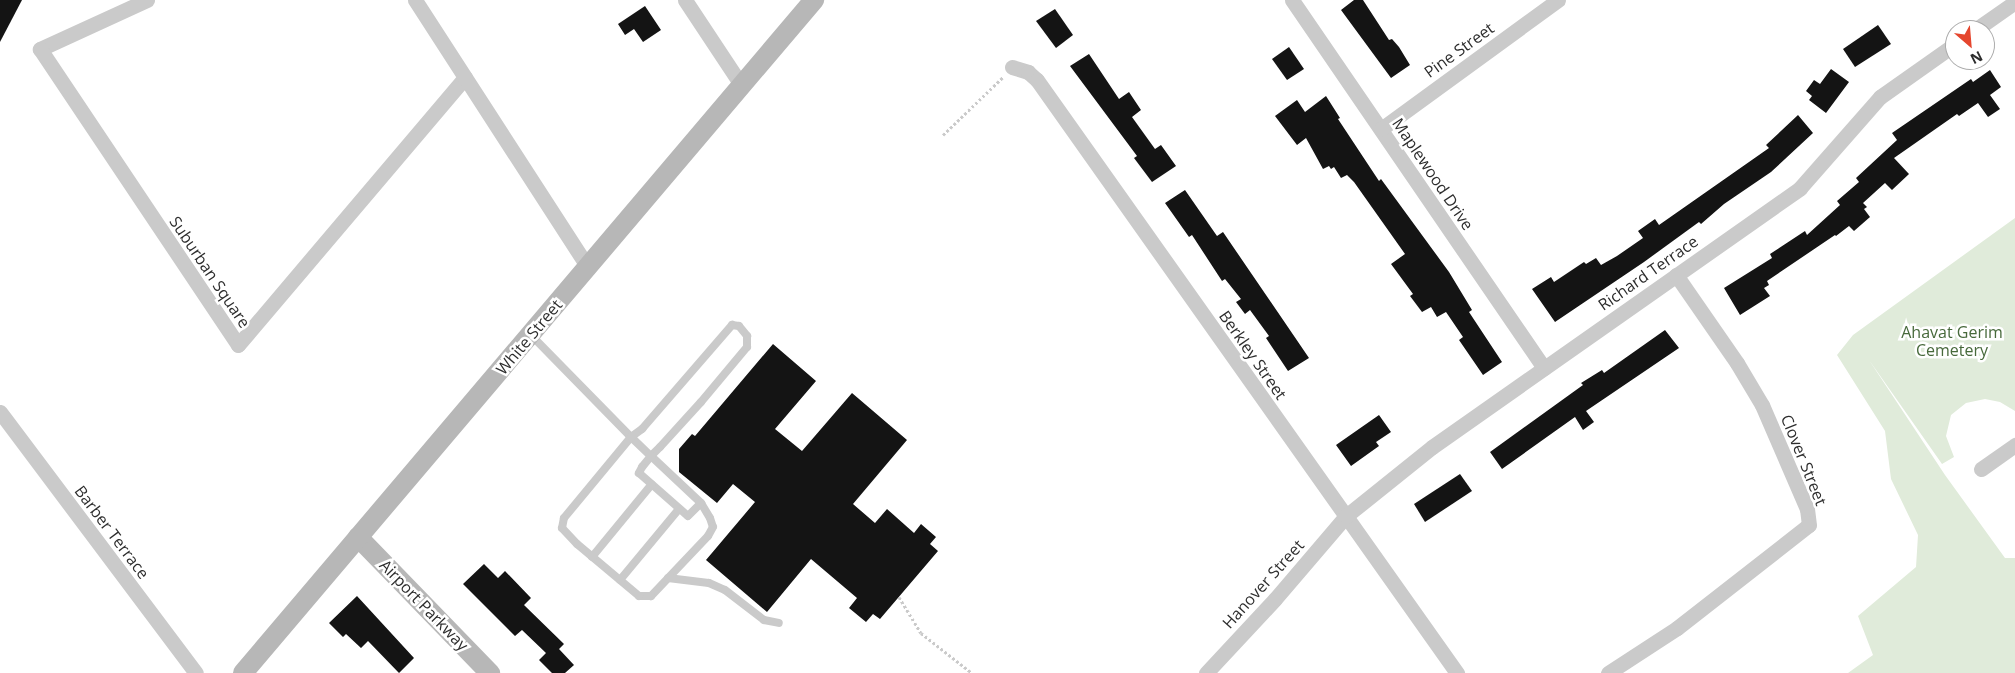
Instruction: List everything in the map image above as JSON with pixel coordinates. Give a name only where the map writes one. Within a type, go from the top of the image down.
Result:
[{"type":"street","name":"Suburban Square","points":[[147,0],[40,49],[238,344],[465,77]]},
{"type":"street","points":[[415,0],[588,267]]},
{"type":"street","points":[[685,0],[742,86]]},
{"type":"street","name":"White Street","points":[[243,673],[814,0]]},
{"type":"street","name":"Maplewood Drive","points":[[1292,0],[1544,368]]},
{"type":"street","name":"Pine Street","points":[[1381,129],[1558,0]]},
{"type":"street","points":[[1989,20],[2015,2]]},
{"type":"street","name":"Richard Terrace","points":[[1346,516],[1432,447],[1800,188],[1880,97],[1945,51]]},
{"type":"street","name":"Berkley Street","points":[[1012,67],[1028,72],[1037,80],[1457,673]]},
{"type":"street","name":"Clover Street","points":[[1608,673],[1677,628],[1809,525],[1806,510],[1762,405],[1738,363],[1676,274]]},
{"type":"street","name":"Barber Terrace","points":[[0,412],[196,673]]},
{"type":"street","points":[[1982,468],[2015,445]]},
{"type":"street","name":"Hanover Street","points":[[1206,673],[1275,599],[1346,516]]},
{"type":"street","name":"Airport Parkway","points":[[358,537],[490,673]]},
{"type":"lane","points":[[531,335],[631,437],[651,456],[701,503],[713,526],[708,536],[651,596],[639,596],[592,557],[562,528],[564,518],[631,437],[642,429],[732,325],[739,326],[747,336],[747,347],[701,402],[651,456],[639,473],[688,516],[701,503]]},
{"type":"lane","points":[[592,557],[652,484]]},
{"type":"lane","points":[[620,580],[680,509]]},
{"type":"lane","points":[[668,578],[709,583],[724,590],[764,620],[780,623]]},
{"type":"path","points":[[943,135],[1012,67]]},
{"type":"path","points":[[899,597],[922,633],[972,673]]},
{"type":"green space","name":"Ahavat Gerim Cemetery","points":[[2015,218],[2015,411],[2000,402],[1985,399],[1966,403],[1951,415],[1946,436],[1954,457],[1942,464],[1869,360],[1945,475],[2005,558],[2015,558],[2015,673],[1848,673],[1873,655],[1858,616],[1916,567],[1918,535],[1891,479],[1885,431],[1837,355],[1853,335]]},
{"type":"building","points":[[0,0],[22,0],[0,42]]},
{"type":"building","points":[[1354,0],[1363,0],[1389,40],[1392,39],[1399,47],[1410,65],[1391,78],[1341,10]]},
{"type":"building","points":[[645,6],[661,30],[643,42],[634,29],[625,35],[618,24]]},
{"type":"building","points":[[1055,9],[1073,35],[1056,48],[1036,21]]},
{"type":"building","points":[[1878,25],[1891,44],[1855,67],[1843,49]]},
{"type":"building","points":[[1289,47],[1304,69],[1287,80],[1272,59]]},
{"type":"building","points":[[1089,54],[1119,99],[1129,92],[1141,110],[1132,117],[1155,149],[1161,145],[1176,166],[1152,182],[1134,158],[1137,156],[1070,66]]},
{"type":"building","points":[[1831,69],[1849,82],[1826,113],[1809,100],[1812,96],[1806,91],[1814,80],[1820,84]]},
{"type":"building","points":[[1990,70],[2001,87],[1990,95],[2000,109],[1988,117],[1978,103],[1959,116],[1957,114],[1894,158],[1909,174],[1892,190],[1885,183],[1863,203],[1867,207],[1864,209],[1870,217],[1854,231],[1849,226],[1767,281],[1769,285],[1764,288],[1770,296],[1740,315],[1724,288],[1772,258],[1770,254],[1805,231],[1807,235],[1840,205],[1837,201],[1859,182],[1856,178],[1897,140],[1892,133],[1971,79],[1973,82]]},
{"type":"building","points":[[1326,96],[1340,118],[1338,119],[1379,181],[1381,179],[1449,272],[1472,310],[1469,312],[1502,362],[1483,375],[1459,340],[1463,337],[1446,312],[1437,317],[1431,307],[1422,312],[1410,296],[1413,294],[1391,264],[1405,254],[1354,182],[1347,175],[1341,178],[1334,167],[1331,169],[1329,166],[1323,169],[1306,138],[1297,145],[1275,116],[1297,100],[1305,112]]},
{"type":"building","points":[[1798,115],[1813,133],[1771,172],[1724,204],[1701,224],[1699,222],[1555,322],[1532,289],[1551,277],[1554,282],[1584,262],[1586,264],[1596,258],[1601,265],[1617,256],[1643,238],[1638,231],[1655,219],[1659,225],[1769,148],[1766,145]]},
{"type":"building","points":[[1185,190],[1217,236],[1223,232],[1309,358],[1288,371],[1266,338],[1269,336],[1250,310],[1245,314],[1236,302],[1241,299],[1225,279],[1222,281],[1192,235],[1189,237],[1165,203]]},
{"type":"building","points":[[1665,330],[1679,348],[1586,411],[1594,422],[1583,430],[1575,417],[1502,469],[1490,452],[1583,385],[1581,383],[1602,370],[1604,373]]},
{"type":"building","points":[[773,344],[816,381],[775,429],[802,451],[852,393],[907,440],[853,504],[875,523],[887,509],[914,533],[921,524],[936,537],[930,544],[938,551],[880,619],[873,614],[866,622],[849,608],[857,598],[811,559],[767,612],[706,560],[755,502],[733,484],[717,503],[679,472],[679,449],[692,434],[695,436]]},
{"type":"building","points":[[1379,415],[1391,432],[1376,442],[1379,446],[1351,466],[1336,445]]},
{"type":"building","points":[[1460,474],[1472,491],[1425,522],[1414,504]]},
{"type":"building","points":[[484,564],[498,578],[505,571],[531,598],[524,605],[564,644],[559,649],[574,665],[565,673],[552,673],[539,660],[546,653],[522,630],[515,636],[463,584]]},
{"type":"building","points":[[357,596],[414,658],[399,673],[368,641],[361,648],[346,634],[343,637],[329,623]]}]
